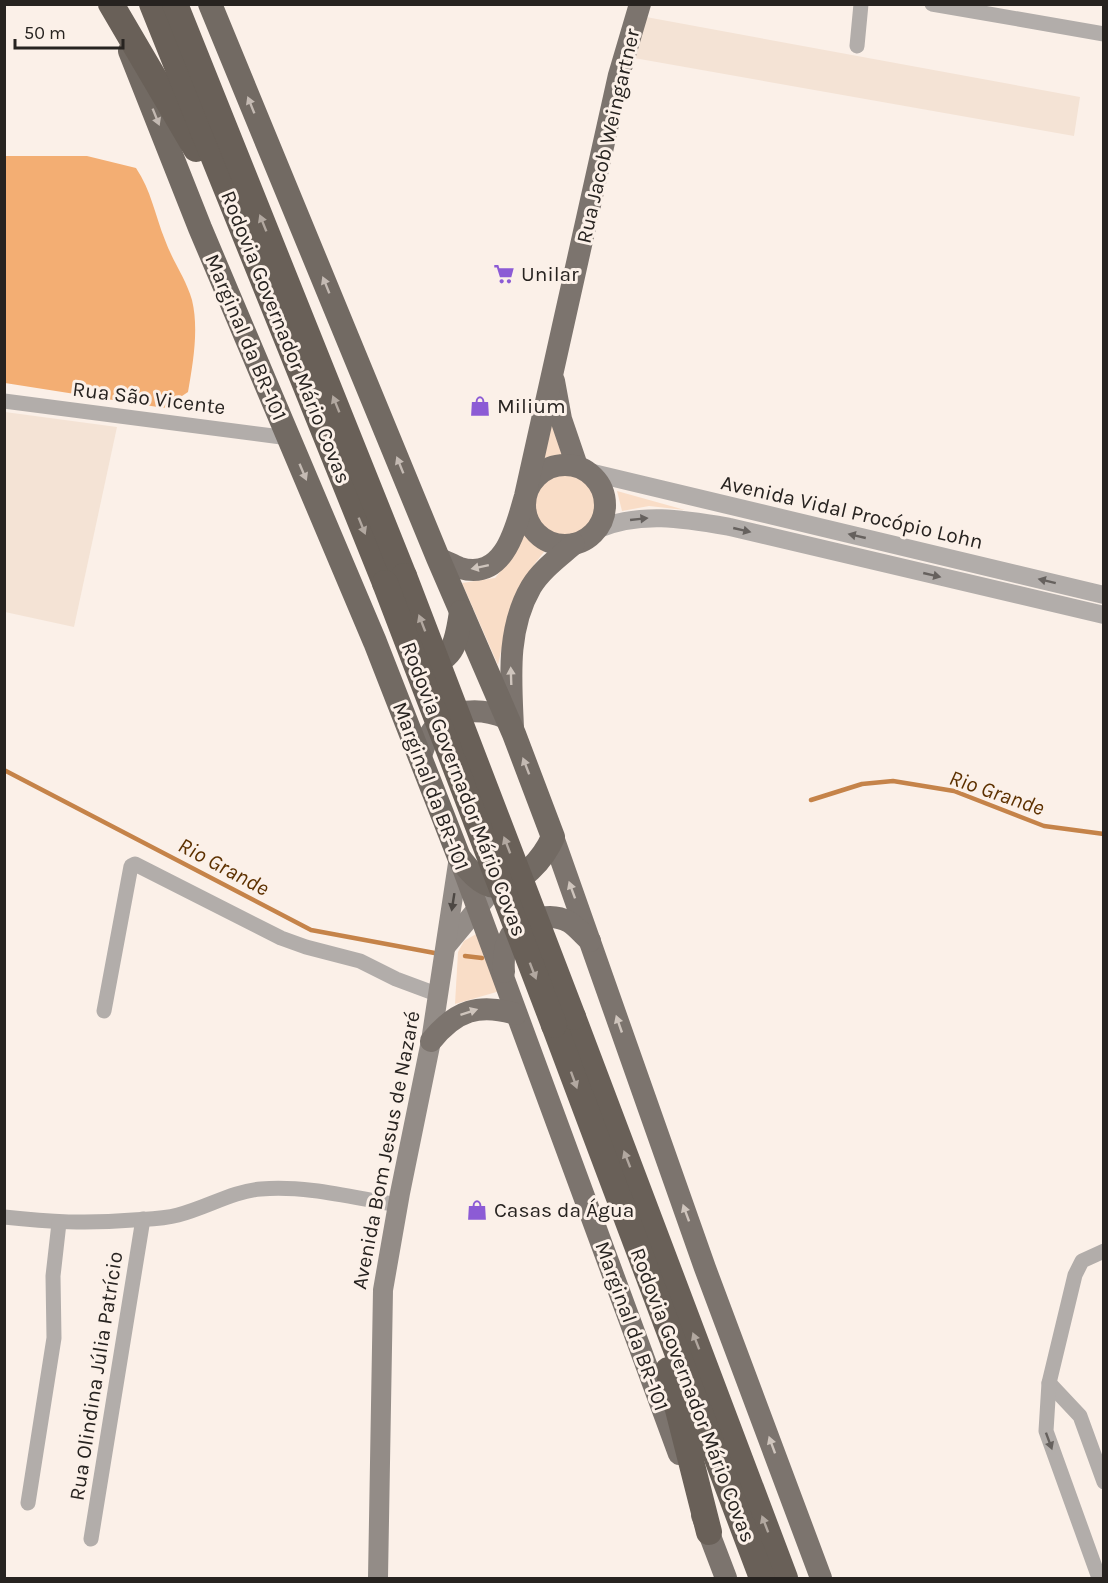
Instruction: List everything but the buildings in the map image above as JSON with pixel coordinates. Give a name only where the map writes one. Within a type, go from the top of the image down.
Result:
[{"type":"highway","points":[[111,4],[241,225]]},
{"type":"highway","name":"Marginal da BR-101","points":[[111,4],[200,228],[375,642],[459,857]]},
{"type":"highway","name":"Rodovia Governador Mário Covas","points":[[152,4],[241,225],[394,579]]},
{"type":"highway","name":"Rodovia Governador Mário Covas","points":[[175,4],[563,1021],[785,1578]]},
{"type":"highway","points":[[210,4],[438,558],[510,726],[553,837],[534,867],[521,878],[495,886],[479,879],[459,857]]},
{"type":"highway","points":[[375,642],[396,661],[413,667],[431,664],[448,655],[455,644],[461,612]]},
{"type":"highway","name":"Rodovia Governador Mário Covas","points":[[563,1021],[638,1250],[762,1578]]},
{"type":"highway","points":[[638,1250],[709,1532]]},
{"type":"main road","name":"Rua Jacob Weingartner","points":[[438,558],[461,568],[486,567],[498,560],[512,539],[525,496],[619,75],[640,4]]},
{"type":"main road","name":"Rua Jacob Weingartner","points":[[553,372],[561,419],[583,469]]},
{"type":"main road","points":[[564,464],[583,469],[598,482],[604,493],[606,506],[603,519],[586,539],[574,544],[560,545],[548,541],[536,533],[525,510],[525,496],[530,484],[539,474],[551,467],[564,464]]},
{"type":"main road","points":[[510,726],[510,667],[513,637],[521,608],[532,585],[574,544]]},
{"type":"main road","points":[[420,758],[433,729],[447,719],[465,711],[477,710],[494,713],[510,726]]},
{"type":"main road","points":[[553,837],[702,1257],[821,1578]]},
{"type":"main road","name":"Marginal da BR-101","points":[[459,857],[726,1578]]},
{"type":"main road","name":"Avenida Bom Jesus de Nazaré","points":[[378,1578],[381,1312],[384,1277],[431,1041],[459,857]]},
{"type":"main road","name":"Avenida Bom Jesus de Nazaré","points":[[446,947],[495,886]]},
{"type":"main road","points":[[505,982],[503,962],[505,946],[514,928],[530,919],[551,916],[568,922],[591,942]]},
{"type":"main road","points":[[431,1041],[443,1026],[460,1015],[478,1009],[498,1009],[516,1014]]},
{"type":"street","points":[[857,46],[861,4]]},
{"type":"street","points":[[932,4],[1104,34]]},
{"type":"street","name":"Rua São Vicente","points":[[4,401],[289,438]]},
{"type":"street","name":"Avenida Vidal Procópio Lohn","points":[[583,469],[1104,595]]},
{"type":"street","name":"Avenida Vidal Procópio Lohn","points":[[596,530],[613,523],[642,518],[684,519],[741,530],[1104,615]]},
{"type":"street","points":[[104,1011],[131,866],[135,864],[281,938],[360,961],[396,979],[439,995]]},
{"type":"street","points":[[4,1217],[58,1223],[99,1223],[177,1216],[262,1189],[312,1191],[398,1205]]},
{"type":"street","name":"Rua Olindina Júlia Patrício","points":[[92,1539],[143,1219]]},
{"type":"street","points":[[28,1503],[54,1338],[53,1284],[58,1223]]},
{"type":"street","points":[[1099,1578],[1046,1431],[1049,1383],[1075,1275],[1082,1261],[1104,1251]]},
{"type":"street","points":[[1049,1383],[1080,1416],[1104,1482]]},
{"type":"shaded area","points":[[646,17],[1080,97],[1074,136],[634,58]]},
{"type":"shaded area","points":[[4,156],[87,156],[136,168],[149,194],[161,231],[192,300],[195,334],[188,392],[164,408],[5,383]]},
{"type":"shaded area","points":[[5,412],[117,427],[74,627],[5,612]]},
{"type":"shaded area","points":[[550,415],[565,457],[547,459],[541,464]]},
{"type":"shaded area","points":[[560,475],[572,475],[588,484],[595,494],[597,506],[595,518],[588,528],[572,537],[560,537],[549,532],[540,523],[535,512],[535,500],[540,489],[549,480]]},
{"type":"shaded area","points":[[617,491],[685,510],[649,506],[622,511]]},
{"type":"shaded area","points":[[525,532],[535,543],[547,548],[530,570],[508,619],[498,665],[462,583],[495,578],[513,556]]},
{"type":"shaded area","points":[[478,933],[500,991],[455,1004],[458,952],[464,941]]},
{"type":"waterway","name":"Rio Grande","points":[[4,770],[311,930],[440,954]]},
{"type":"waterway","name":"Rio Grande","points":[[811,800],[862,784],[893,781],[954,791],[1044,826],[1104,834]]},
{"type":"waterway","name":"Rio Grande","points":[[465,956],[482,958]]},
{"type":"place","name":"Unilar","points":[[504,274]]},
{"type":"place","name":"Milium","points":[[480,406]]},
{"type":"place","name":"Casas da Água","points":[[477,1210]]}]
